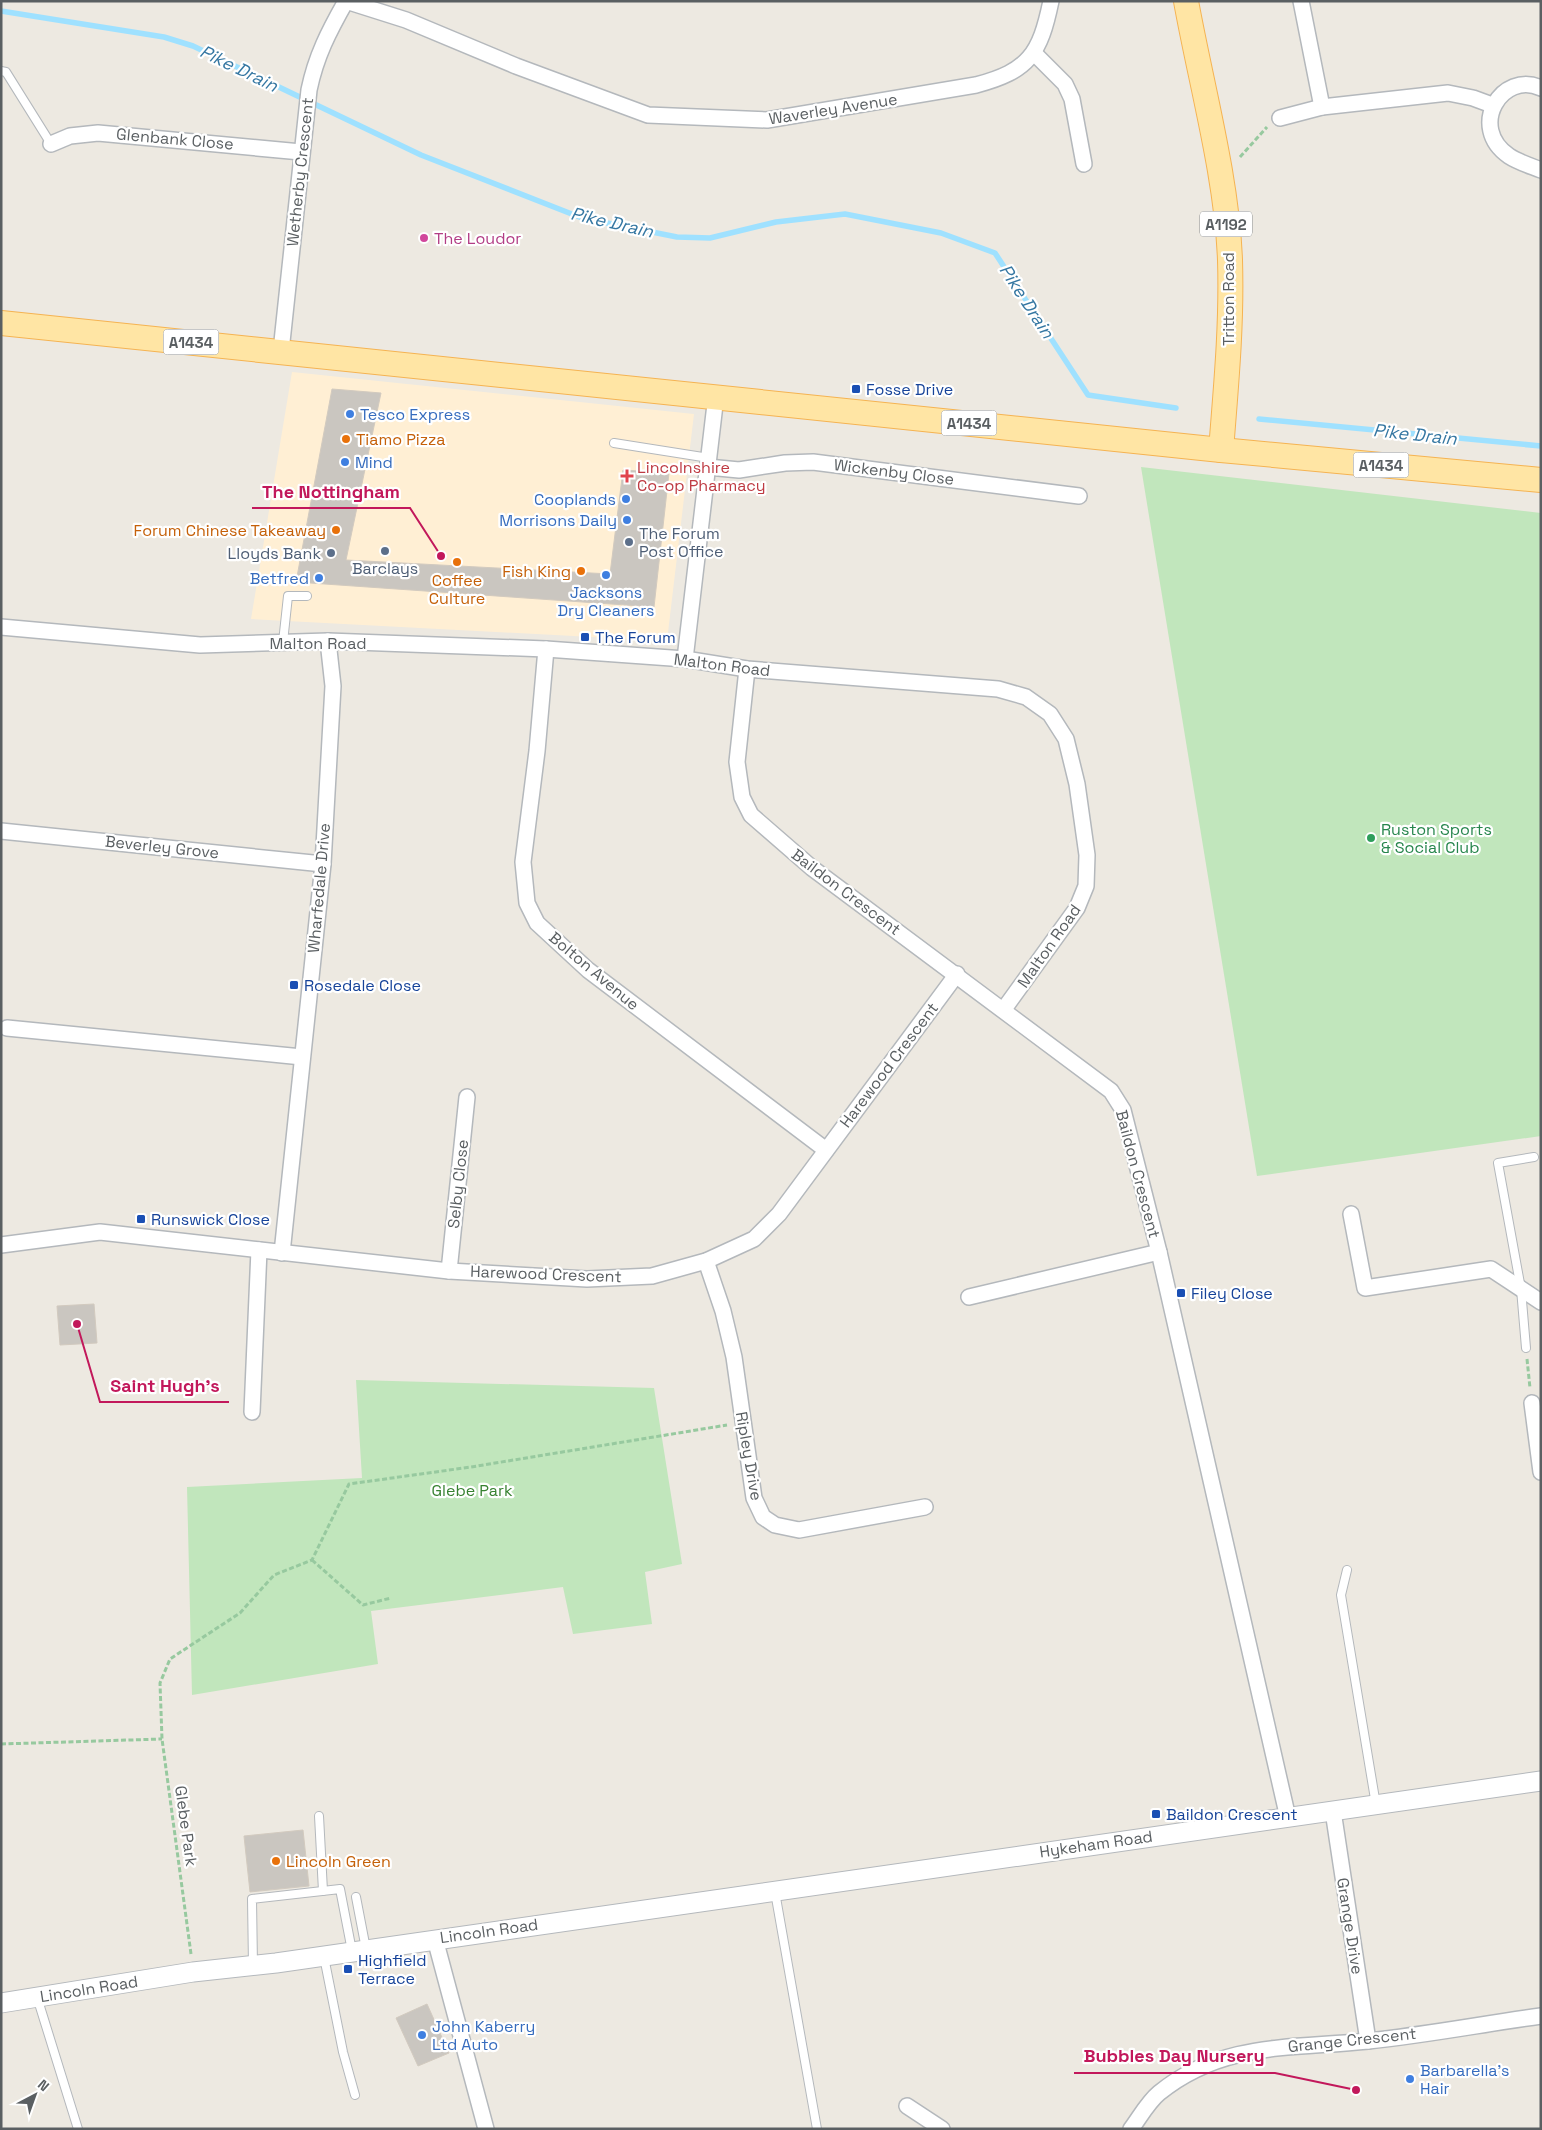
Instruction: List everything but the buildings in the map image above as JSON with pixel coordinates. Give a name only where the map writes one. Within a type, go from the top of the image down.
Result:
[{"type":"main road","name":"Tritton Road","points":[[1186,1],[1220,181],[1230,259],[1230,317],[1221,450]]},
{"type":"main road","name":"A1434","points":[[1,322],[281,351],[381,364],[716,396],[1221,450],[1541,480]]},
{"type":"street","name":"Waverley Avenue","points":[[346,1],[406,20],[516,66],[648,115],[767,120],[976,85],[1002,78],[1022,66],[1034,52],[1046,28],[1051,1]]},
{"type":"street","name":"Wetherby Crescent","points":[[281,351],[309,90],[314,64],[321,46],[346,1]]},
{"type":"street","points":[[1301,1],[1322,107]]},
{"type":"street","points":[[1034,52],[1066,84],[1072,99],[1084,164]]},
{"type":"street","points":[[1541,88],[1528,85],[1517,87],[1497,99],[1492,105],[1489,125],[1493,138],[1508,156],[1541,170]]},
{"type":"street","points":[[1280,118],[1322,107],[1448,93],[1474,98],[1492,105]]},
{"type":"street","name":"Glenbank Close","points":[[51,144],[70,136],[98,132],[301,152]]},
{"type":"street","points":[[685,659],[716,396]]},
{"type":"street","name":"Wickenby Close","points":[[709,462],[739,470],[785,463],[814,462],[1079,496]]},
{"type":"street","name":"Malton Road","points":[[1,627],[200,645],[328,641],[546,649],[685,659],[747,670],[998,689],[1026,697],[1050,714],[1066,738],[1076,784],[1087,855],[1086,886],[1077,908],[1004,1009]]},
{"type":"street","name":"Wharfedale Drive","points":[[282,1253],[323,864],[333,686],[328,641]]},
{"type":"street","name":"Bolton Avenue","points":[[546,649],[537,751],[523,862],[528,903],[537,923],[588,970],[826,1150]]},
{"type":"street","name":"Baildon Crescent","points":[[747,670],[737,762],[742,797],[751,816],[812,868],[1004,1009],[1111,1091],[1124,1110],[1159,1252],[1288,1818]]},
{"type":"street","name":"Beverley Grove","points":[[1,831],[323,864]]},
{"type":"street","name":"Harewood Crescent","points":[[1,1244],[100,1232],[448,1271],[587,1279],[652,1276],[706,1261],[754,1239],[779,1214],[957,974]]},
{"type":"street","points":[[7,1028],[302,1057]]},
{"type":"street","name":"Selby Close","points":[[448,1271],[467,1097]]},
{"type":"street","points":[[1351,1214],[1364,1288],[1491,1269],[1541,1302]]},
{"type":"street","points":[[252,1412],[259,1250]]},
{"type":"street","points":[[969,1297],[1159,1252]]},
{"type":"street","name":"Ripley Drive","points":[[706,1261],[723,1311],[734,1357],[754,1498],[762,1517],[774,1525],[799,1530],[925,1507]]},
{"type":"street","points":[[1532,1403],[1541,1472]]},
{"type":"street","name":"Hykeham Road","points":[[859,1878],[1541,1781]]},
{"type":"street","name":"Grange Drive","points":[[1333,1811],[1368,2041]]},
{"type":"street","name":"Lincoln Road","points":[[1,2003],[193,1972],[253,1966],[859,1878]]},
{"type":"street","points":[[435,1939],[486,2129]]},
{"type":"street","name":"Grange Crescent","points":[[1131,2129],[1158,2094],[1193,2070],[1232,2054],[1292,2045],[1368,2041],[1541,2016]]},
{"type":"street","points":[[907,2106],[942,2129]]},
{"type":"lane","points":[[1,71],[6,72],[51,144]]},
{"type":"lane","points":[[614,443],[709,462]]},
{"type":"lane","points":[[283,642],[288,596],[307,596]]},
{"type":"lane","points":[[1526,1348],[1521,1289],[1498,1163],[1534,1157]]},
{"type":"lane","points":[[1347,1570],[1341,1595],[1376,1805]]},
{"type":"lane","points":[[319,1816],[323,1891]]},
{"type":"lane","points":[[253,1966],[252,1899],[340,1890],[359,1950]]},
{"type":"lane","points":[[774,1890],[817,2129]]},
{"type":"lane","points":[[356,1897],[359,1950]]},
{"type":"lane","points":[[323,1956],[343,2052],[355,2095]]},
{"type":"lane","points":[[37,1997],[78,2129]]},
{"type":"path","points":[[1220,181],[1261,132],[1280,118]]},
{"type":"path","points":[[1526,1348],[1532,1403]]},
{"type":"path","points":[[391,1598],[363,1605],[312,1560],[350,1484],[471,1467],[742,1422]]},
{"type":"path","name":"Glebe Park","points":[[193,1972],[162,1739],[160,1682],[170,1659],[240,1613],[274,1576],[312,1560]]},
{"type":"path","points":[[1,1744],[162,1739]]},
{"type":"shaded area","name":"The Forum","points":[[292,372],[694,414],[667,641],[251,619]]},
{"type":"green space","name":"Ruston Sports & Social Club","points":[[1141,467],[1541,513],[1541,1136],[1257,1176]]},
{"type":"green space","name":"Glebe Park","points":[[356,1380],[654,1388],[682,1564],[645,1572],[652,1624],[573,1634],[563,1587],[371,1611],[378,1664],[192,1695],[187,1487],[362,1478]]},
{"type":"waterway","name":"Pike Drain","points":[[1,11],[164,37],[193,46],[421,155],[582,218],[677,237],[710,238],[776,222],[845,214],[941,233],[995,253],[1088,395],[1176,408]]},
{"type":"waterway","name":"Pike Drain","points":[[1259,419],[1541,446]]},
{"type":"place","name":"The Loudor","points":[[424,238]]},
{"type":"place","name":"Fosse Drive","points":[[856,389]]},
{"type":"place","name":"Tesco Express","points":[[350,414]]},
{"type":"place","name":"Tiamo Pizza","points":[[346,439]]},
{"type":"place","name":"Mind","points":[[345,462]]},
{"type":"place","name":"Lincolnshire Co-op Pharmacy","points":[[627,476]]},
{"type":"place","name":"Cooplands","points":[[626,499]]},
{"type":"place","name":"Morrisons Daily","points":[[627,520]]},
{"type":"place","name":"Forum Chinese Takeaway","points":[[336,530]]},
{"type":"place","name":"The Forum Post Office","points":[[629,542]]},
{"type":"place","name":"Barclays","points":[[385,551]]},
{"type":"place","name":"Lloyds Bank","points":[[331,553]]},
{"type":"place","name":"The Nottingham","points":[[441,556]]},
{"type":"place","name":"Coffee Culture","points":[[457,562]]},
{"type":"place","name":"Fish King","points":[[581,571]]},
{"type":"place","name":"Jacksons Dry Cleaners","points":[[606,575]]},
{"type":"place","name":"Betfred","points":[[319,578]]},
{"type":"place","name":"The Forum","points":[[585,637]]},
{"type":"place","name":"Ruston Sports & Social Club","points":[[1371,838]]},
{"type":"place","name":"Rosedale Close","points":[[294,985]]},
{"type":"place","name":"Runswick Close","points":[[141,1219]]},
{"type":"place","name":"Filey Close","points":[[1181,1293]]},
{"type":"place","name":"Saint Hugh's","points":[[77,1324]]},
{"type":"place","name":"Baildon Crescent","points":[[1156,1814]]},
{"type":"place","name":"Lincoln Green","points":[[276,1861]]},
{"type":"place","name":"Highfield Terrace","points":[[348,1969]]},
{"type":"place","name":"John Kaberry Ltd Auto","points":[[422,2035]]},
{"type":"place","name":"Barbarella's Hair","points":[[1410,2079]]},
{"type":"place","name":"Bubbles Day Nursery","points":[[1356,2090]]}]
